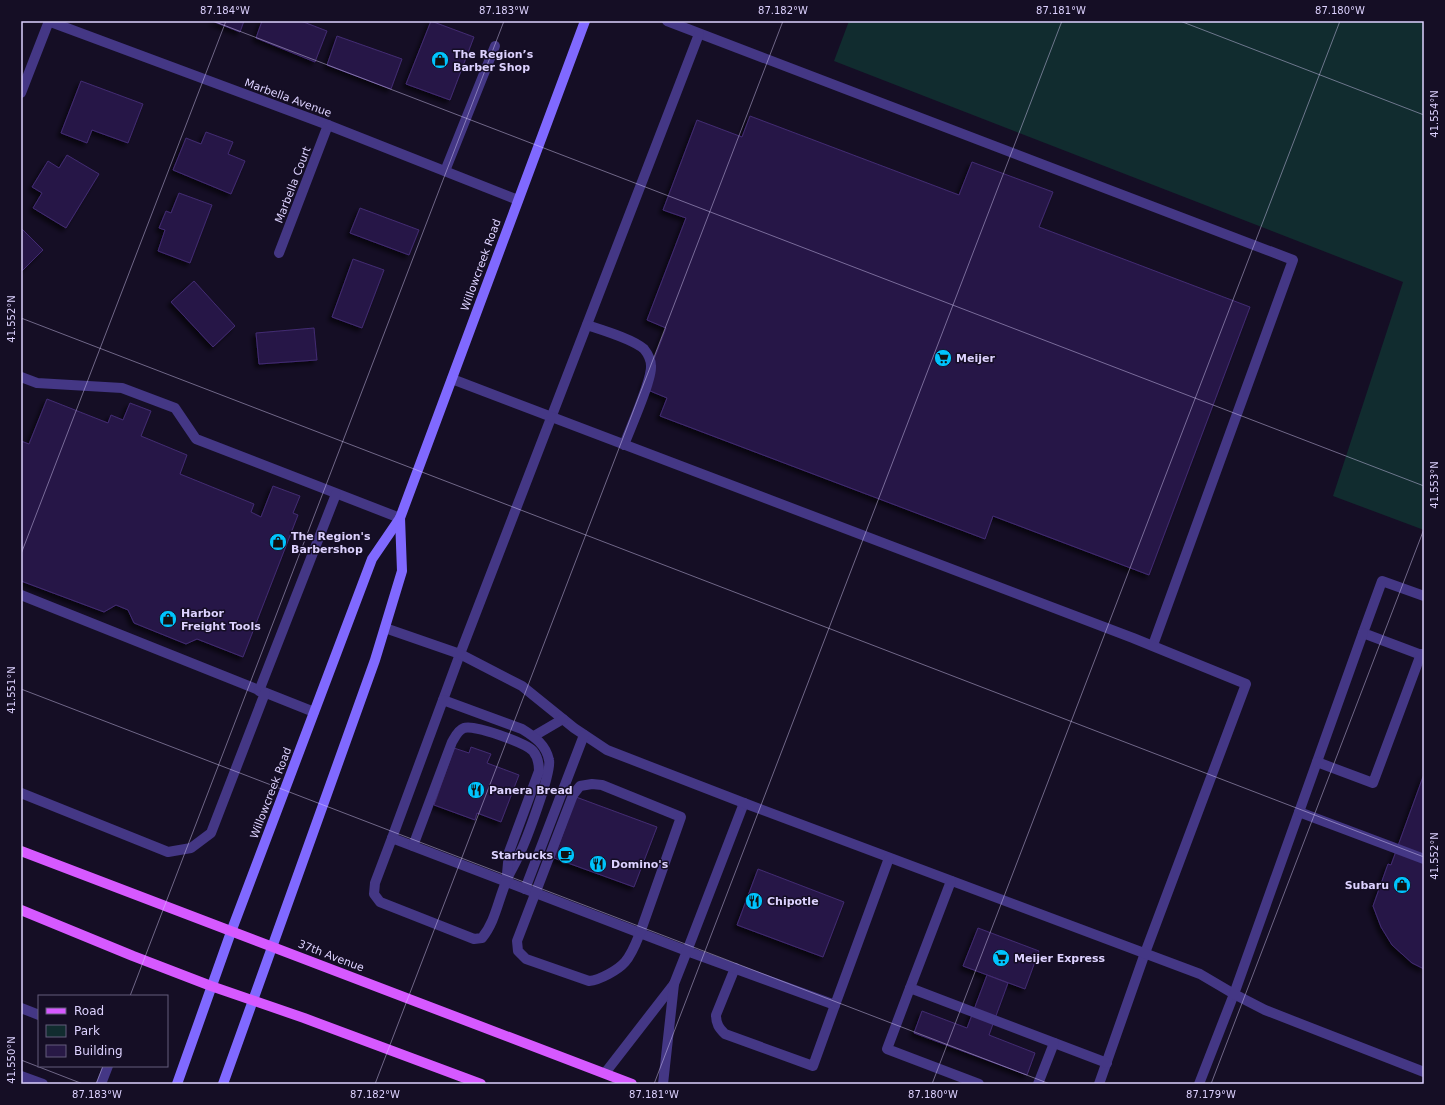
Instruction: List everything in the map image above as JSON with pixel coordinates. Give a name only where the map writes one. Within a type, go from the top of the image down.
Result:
[{"type":"main road","name":"Willowcreek Road","points":[[177,1084],[211,986],[372,559],[400,518],[585,21]]},
{"type":"main road","name":"Willowcreek Road","points":[[223,1084],[375,660],[402,571],[400,518]]},
{"type":"main road","name":"37th Avenue","points":[[21,851],[632,1084]]},
{"type":"main road","points":[[21,910],[211,986],[481,1084]]},
{"type":"street","name":"Marbella Avenue","points":[[49,21],[328,125],[518,200]]},
{"type":"street","points":[[21,93],[49,21]]},
{"type":"street","points":[[667,21],[1293,260],[1153,645]]},
{"type":"street","points":[[443,700],[522,729],[534,736],[545,749],[550,762],[548,777],[520,855],[506,882],[489,930],[482,938],[474,939],[380,902],[374,894],[374,883],[460,654],[699,34]]},
{"type":"street","points":[[445,171],[495,46]]},
{"type":"street","name":"Marbella Court","points":[[280,253],[328,125]]},
{"type":"street","points":[[587,325],[633,342],[643,349],[649,357],[651,367],[649,381],[624,445]]},
{"type":"street","points":[[21,377],[37,384],[122,388],[175,408],[196,439],[400,518]]},
{"type":"street","points":[[452,379],[1153,645],[1246,684],[1145,953],[1099,1084]]},
{"type":"street","points":[[21,793],[168,852],[191,848],[211,833],[336,494]]},
{"type":"street","points":[[1199,1084],[1234,994],[1382,580],[1424,596]]},
{"type":"street","points":[[21,595],[314,712]]},
{"type":"street","points":[[385,628],[460,654],[522,686],[584,735],[608,750],[889,858],[1200,974],[1265,1010],[1424,1072]]},
{"type":"street","points":[[1317,762],[1373,783],[1422,655],[1363,633]]},
{"type":"street","points":[[534,736],[563,719]]},
{"type":"street","points":[[413,846],[452,742],[457,733],[464,728],[473,727],[523,745],[533,752],[539,762],[539,772],[509,852],[506,882]]},
{"type":"street","points":[[525,889],[584,735]]},
{"type":"street","points":[[602,784],[681,817],[640,934],[632,952],[625,962],[597,980],[589,981],[526,959],[518,951],[517,941],[535,893],[573,795],[580,786],[602,784]]},
{"type":"street","points":[[663,1084],[674,984],[744,803]]},
{"type":"street","points":[[1299,812],[1424,859]]},
{"type":"street","points":[[392,838],[640,934],[835,1005]]},
{"type":"street","points":[[734,968],[716,1015],[716,1022],[719,1028],[725,1034],[813,1066],[889,858]]},
{"type":"street","points":[[951,881],[887,1049],[979,1084]]},
{"type":"street","points":[[605,1074],[674,984]]},
{"type":"street","points":[[910,988],[1107,1063]]},
{"type":"street","points":[[21,1008],[38,1015]]},
{"type":"street","points":[[1038,1084],[1054,1043]]},
{"type":"street","points":[[101,1084],[108,1067]]},
{"type":"street","points":[[21,1076],[43,1084]]},
{"type":"green space","points":[[849,21],[1424,21],[1424,530],[1333,496],[1403,282],[834,61]]},
{"type":"building","points":[[212,21],[244,21],[240,32]]},
{"type":"building","points":[[262,21],[301,21],[327,31],[315,62],[256,38]]},
{"type":"building","name":"The Region’s Barber Shop","points":[[431,21],[474,37],[450,100],[406,84]]},
{"type":"building","points":[[337,36],[402,59],[391,89],[327,65]]},
{"type":"building","points":[[81,81],[143,104],[128,143],[92,130],[87,143],[61,133]]},
{"type":"building","name":"Meijer","points":[[750,116],[959,195],[972,162],[1053,192],[1039,227],[1250,307],[1149,575],[993,516],[985,539],[660,416],[667,398],[643,388],[666,328],[647,320],[686,218],[663,210],[697,120],[742,137]]},
{"type":"building","points":[[206,132],[233,142],[228,154],[245,161],[231,194],[173,170],[186,138],[201,144]]},
{"type":"building","points":[[67,155],[99,174],[66,228],[33,208],[42,193],[32,187],[48,161],[59,168]]},
{"type":"building","points":[[179,193],[212,205],[190,263],[158,251],[165,230],[159,228],[166,211],[171,213]]},
{"type":"building","points":[[360,208],[419,230],[409,255],[350,233]]},
{"type":"building","points":[[21,228],[43,250],[21,272]]},
{"type":"building","points":[[353,259],[384,270],[362,328],[332,317]]},
{"type":"building","points":[[194,281],[235,326],[213,347],[171,302]]},
{"type":"building","points":[[314,328],[317,360],[259,364],[256,333]]},
{"type":"building","points":[[47,399],[108,423],[111,415],[123,420],[130,403],[151,411],[141,436],[187,455],[180,474],[254,504],[251,512],[261,517],[273,486],[300,496],[293,513],[298,515],[243,657],[197,639],[186,644],[134,623],[128,610],[116,605],[104,612],[21,581],[21,441],[29,444]]},
{"type":"building","name":"Panera Bread","points":[[471,747],[491,754],[487,763],[519,775],[501,822],[477,813],[475,820],[434,805],[454,748],[469,753]]},
{"type":"building","name":"Subaru","points":[[1424,774],[1424,969],[1412,963],[1392,945],[1381,927],[1373,906],[1388,864],[1391,865]]},
{"type":"building","points":[[576,797],[657,827],[634,887],[554,858]]},
{"type":"building","points":[[758,869],[844,902],[823,957],[737,925]]},
{"type":"building","name":"Meijer Express","points":[[978,928],[1039,951],[1025,989],[963,966]]},
{"type":"building","points":[[987,975],[1008,983],[989,1035],[1035,1053],[1027,1075],[914,1033],[922,1011],[967,1028]]},
{"type":"place","name":"The Region’s Barber Shop","points":[[440,60]]},
{"type":"place","name":"Meijer","points":[[943,358]]},
{"type":"place","name":"The Region's Barbershop","points":[[278,542]]},
{"type":"place","name":"Harbor Freight Tools","points":[[168,619]]},
{"type":"place","name":"Panera Bread","points":[[476,790]]},
{"type":"place","name":"Starbucks","points":[[566,855]]},
{"type":"place","name":"Domino's","points":[[598,864]]},
{"type":"place","name":"Subaru","points":[[1402,885]]},
{"type":"place","name":"Chipotle","points":[[754,901]]},
{"type":"place","name":"Meijer Express","points":[[1001,958]]}]
